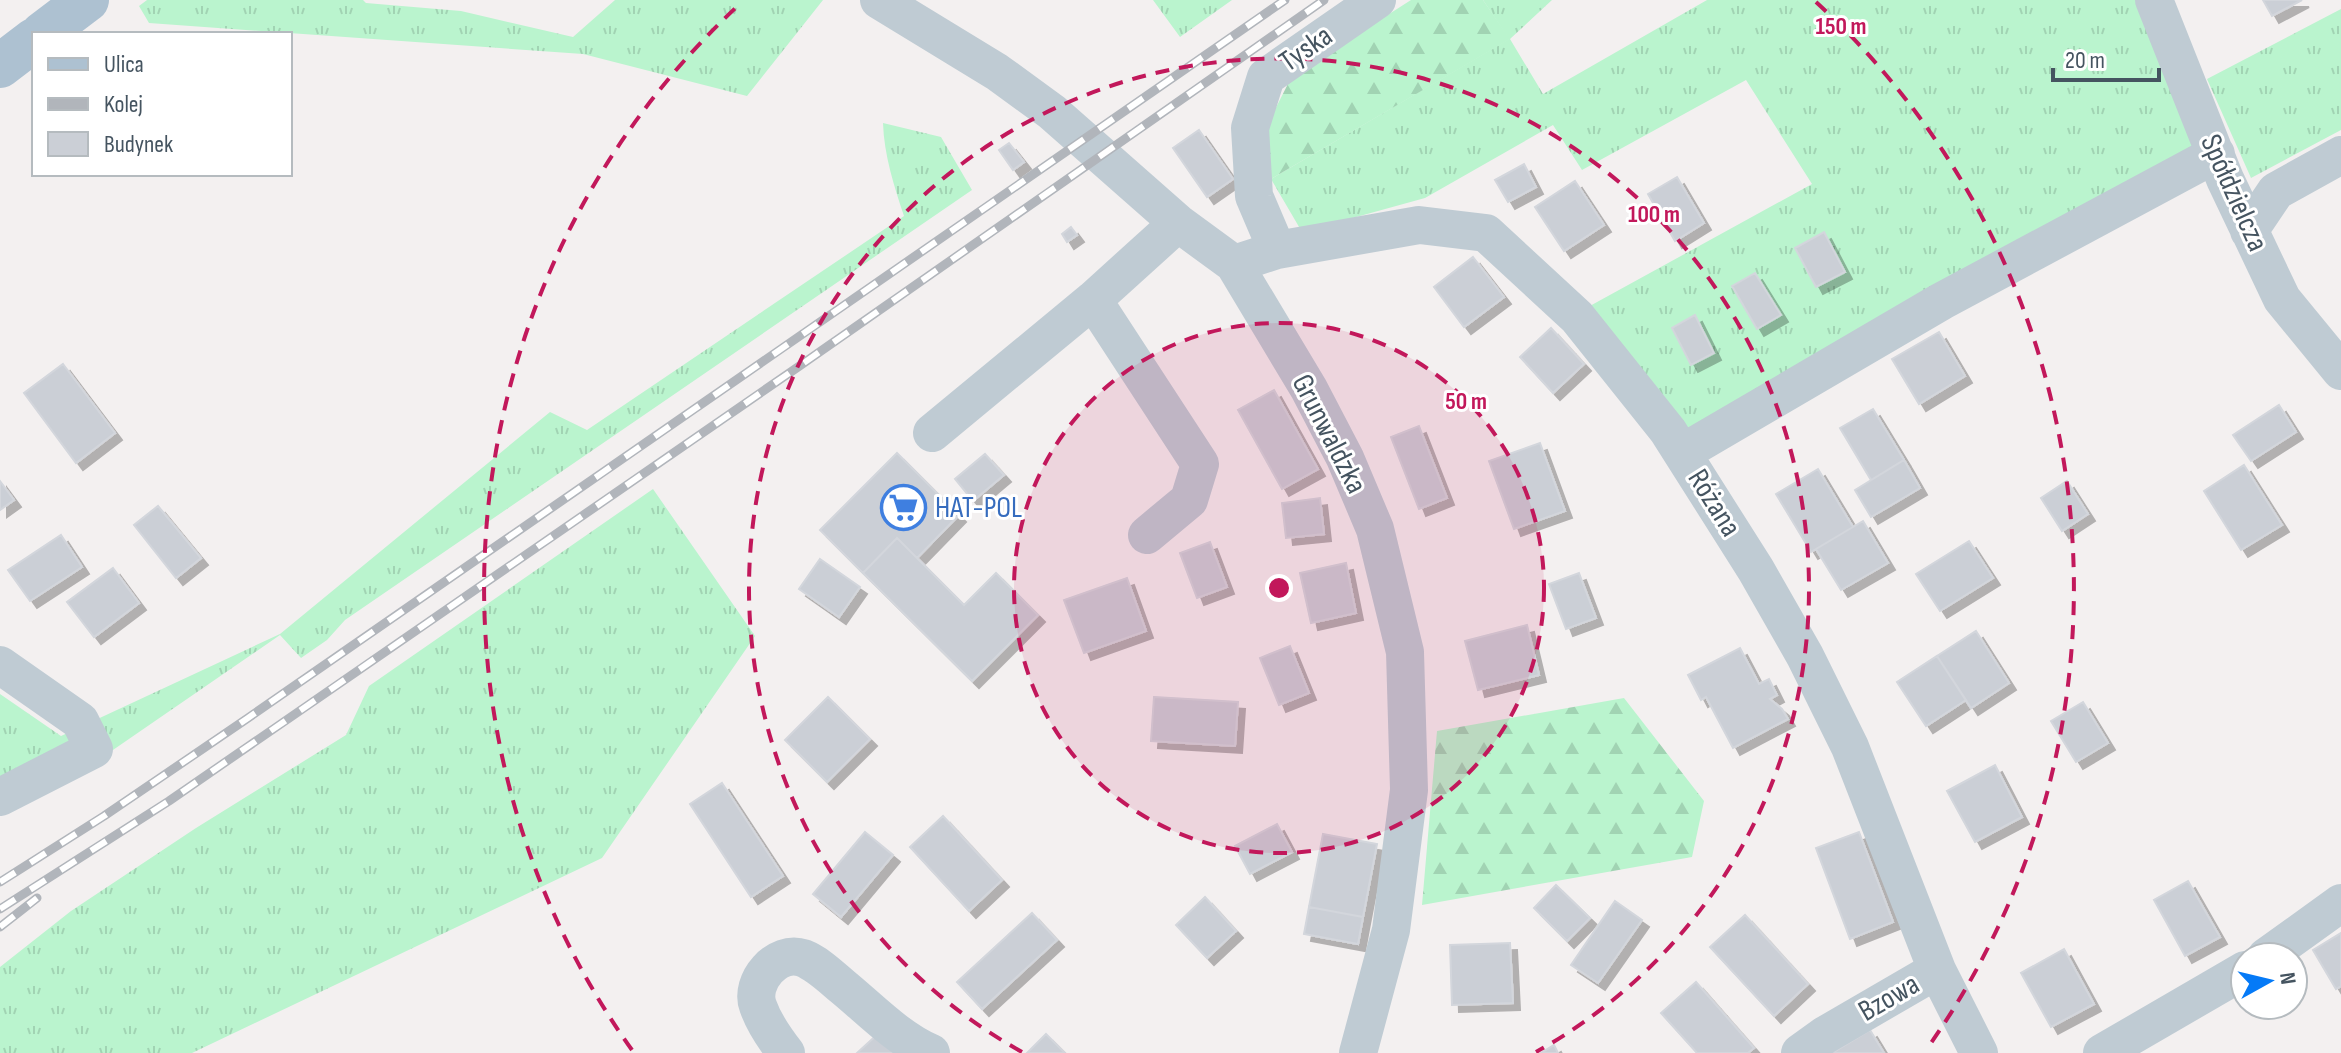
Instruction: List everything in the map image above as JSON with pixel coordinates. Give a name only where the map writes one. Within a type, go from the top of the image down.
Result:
[{"type":"main road","points":[[45,32],[87,0]]},
{"type":"main road","points":[[0,66],[32,42]]},
{"type":"street","name":"Grunwaldzka","points":[[879,0],[997,72],[1052,112],[1178,223],[1234,264],[1309,389],[1345,458],[1375,529],[1405,652],[1409,790],[1391,930],[1358,1053]]},
{"type":"street","name":"Tyska","points":[[1277,250],[1254,196],[1250,128],[1266,77],[1377,0]]},
{"type":"street","name":"Spółdzielcza","points":[[2154,0],[2216,154],[2282,299],[2341,371]]},
{"type":"street","points":[[1682,453],[1942,301],[2216,154]]},
{"type":"street","points":[[2249,231],[2276,191],[2341,155]]},
{"type":"street","points":[[932,433],[1093,300],[1178,223]]},
{"type":"street","name":"Różana","points":[[1234,264],[1277,250],[1419,225],[1486,233],[1577,317],[1668,431],[1756,570],[1812,669],[1850,747],[1937,970],[1979,1053]]},
{"type":"street","points":[[1093,300],[1200,464],[1189,500],[1147,535]]},
{"type":"street","points":[[0,665],[80,721],[94,749],[0,797]]},
{"type":"street","points":[[2288,941],[2341,903]]},
{"type":"street","points":[[786,1053],[774,1038],[756,1003],[763,974],[776,960],[800,957],[818,966],[910,1043],[931,1053]]},
{"type":"street","name":"Bzowa","points":[[1800,1053],[1825,1035],[1937,970]]},
{"type":"street","points":[[2102,1053],[2229,979]]},
{"type":"green space","points":[[147,0],[363,0],[366,3],[461,11],[573,37],[615,0],[823,0],[747,96],[583,54],[149,23],[139,6]]},
{"type":"green space","points":[[1153,0],[1232,0],[1180,37]]},
{"type":"green space","points":[[1411,0],[1483,0],[1510,39],[1271,179],[1264,131],[1292,76]]},
{"type":"green space","points":[[1483,0],[1552,0],[1510,39],[1543,94],[1707,0],[2142,0],[2200,153],[1691,434],[1588,307],[1812,184],[1746,80],[1582,170],[1553,125],[1425,198],[1302,232],[1271,179],[1509,39]]},
{"type":"green space","points":[[2341,9],[2341,130],[2251,178],[2207,79]]},
{"type":"green space","points":[[883,123],[941,137],[972,190],[345,620],[327,640],[301,658],[280,635],[81,772],[0,777],[0,694],[61,736],[280,634],[550,412],[587,430],[904,216],[887,159]]},
{"type":"green space","points":[[653,489],[755,636],[602,858],[192,1053],[0,1053],[0,967],[71,911],[196,828],[346,735],[369,686]]},
{"type":"green space","points":[[1624,698],[1704,801],[1692,857],[1422,905],[1437,731]]},
{"type":"building","points":[[2263,0],[2302,0],[2272,16]]},
{"type":"building","points":[[1199,130],[1233,179],[1207,197],[1173,148]]},
{"type":"building","points":[[1009,143],[1024,162],[1013,170],[999,150]]},
{"type":"building","points":[[1524,164],[1536,187],[1508,202],[1495,180]]},
{"type":"building","points":[[1677,177],[1704,223],[1675,241],[1648,194]]},
{"type":"building","points":[[1575,181],[1604,225],[1564,251],[1535,207]]},
{"type":"building","points":[[1071,227],[1077,235],[1067,242],[1062,234]]},
{"type":"building","points":[[1824,232],[1845,272],[1816,287],[1795,248]]},
{"type":"building","points":[[1473,257],[1504,297],[1464,327],[1434,287]]},
{"type":"building","points":[[1755,273],[1781,315],[1757,329],[1732,286]]},
{"type":"building","points":[[1695,315],[1714,353],[1691,365],[1672,328]]},
{"type":"building","points":[[1551,328],[1584,364],[1553,393],[1520,357]]},
{"type":"building","points":[[1939,332],[1965,376],[1919,404],[1892,359]]},
{"type":"building","points":[[63,364],[115,433],[76,463],[24,393]]},
{"type":"building","points":[[1274,390],[1318,469],[1282,489],[1238,410]]},
{"type":"building","points":[[2279,405],[2296,432],[2251,461],[2233,435]]},
{"type":"building","points":[[1873,409],[1904,460],[1871,480],[1840,428]]},
{"type":"building","points":[[1419,426],[1447,498],[1419,509],[1391,437]]},
{"type":"building","points":[[1540,443],[1565,511],[1514,529],[1489,461]]},
{"type":"building","points":[[897,453],[959,515],[917,558],[897,538],[863,573],[820,530]]},
{"type":"building","points":[[985,454],[1004,475],[973,501],[955,479]]},
{"type":"building","points":[[1904,460],[1920,488],[1871,517],[1855,490]]},
{"type":"building","points":[[2244,465],[2282,525],[2241,550],[2204,491]]},
{"type":"building","points":[[1818,469],[1853,527],[1811,552],[1776,494]]},
{"type":"building","points":[[0,481],[14,500],[0,510]]},
{"type":"building","points":[[2067,481],[2088,514],[2062,531],[2041,498]]},
{"type":"building","points":[[1320,498],[1324,534],[1286,538],[1282,503]]},
{"type":"building","points":[[158,506],[201,558],[176,578],[134,525]]},
{"type":"building","points":[[1863,521],[1888,563],[1841,590],[1816,549]]},
{"type":"building","points":[[61,535],[82,567],[30,601],[8,570]]},
{"type":"building","points":[[897,538],[964,605],[996,573],[1038,615],[972,681],[863,573]]},
{"type":"building","points":[[1969,541],[1993,578],[1940,611],[1916,574]]},
{"type":"building","points":[[1210,542],[1227,587],[1197,598],[1180,553]]},
{"type":"building","points":[[820,559],[860,587],[839,617],[799,589]]},
{"type":"building","points":[[1346,563],[1356,613],[1311,623],[1300,573]]},
{"type":"building","points":[[113,568],[139,603],[94,637],[67,602]]},
{"type":"building","points":[[1579,573],[1596,618],[1566,629],[1549,584]]},
{"type":"building","points":[[1127,578],[1146,631],[1084,653],[1064,600]]},
{"type":"building","points":[[1527,625],[1539,675],[1478,690],[1465,641]]},
{"type":"building","points":[[1976,631],[2009,683],[1971,708],[1937,656]]},
{"type":"building","points":[[1290,646],[1309,693],[1279,705],[1260,658]]},
{"type":"building","points":[[1740,648],[1759,684],[1769,679],[1777,695],[1770,699],[1788,719],[1733,748],[1706,697],[1701,700],[1688,675]]},
{"type":"building","points":[[1937,656],[1966,700],[1926,726],[1897,682]]},
{"type":"building","points":[[828,697],[870,739],[827,782],[785,740]]},
{"type":"building","points":[[1154,697],[1238,702],[1235,746],[1151,741]]},
{"type":"building","points":[[2083,702],[2108,743],[2076,762],[2051,721]]},
{"type":"building","points":[[1995,765],[2022,817],[1975,842],[1947,791]]},
{"type":"building","points":[[722,783],[783,876],[751,897],[690,804]]},
{"type":"building","points":[[943,816],[1002,880],[969,911],[910,847]]},
{"type":"building","points":[[1277,824],[1292,852],[1250,874],[1235,846]]},
{"type":"building","points":[[865,832],[893,855],[841,917],[813,894]]},
{"type":"building","points":[[1859,832],[1893,922],[1850,939],[1816,848]]},
{"type":"building","points":[[1323,834],[1377,844],[1363,917],[1309,907]]},
{"type":"building","points":[[2188,881],[2220,937],[2185,956],[2154,900]]},
{"type":"building","points":[[1556,885],[1590,918],[1567,941],[1534,908]]},
{"type":"building","points":[[1205,897],[1236,931],[1207,958],[1176,925]]},
{"type":"building","points":[[1615,901],[1642,920],[1598,983],[1571,965]]},
{"type":"building","points":[[1309,907],[1363,917],[1358,944],[1304,934]]},
{"type":"building","points":[[1032,913],[1057,940],[982,1009],[957,982]]},
{"type":"building","points":[[1745,915],[1808,984],[1774,1016],[1710,947]]},
{"type":"building","points":[[2341,933],[2341,986],[2336,989],[2313,950]]},
{"type":"building","points":[[1510,943],[1513,1003],[1452,1005],[1450,945]]},
{"type":"building","points":[[2064,949],[2094,1004],[2051,1027],[2021,973]]},
{"type":"building","points":[[1696,982],[1754,1048],[1748,1053],[1697,1053],[1661,1013]]},
{"type":"building","points":[[1870,1030],[1884,1053],[1832,1053]]},
{"type":"building","points":[[880,1032],[900,1053],[857,1053]]},
{"type":"building","points":[[1046,1034],[1065,1053],[1027,1053]]},
{"type":"building","points":[[1554,1045],[1558,1053],[1541,1053]]},
{"type":"railway","points":[[0,882],[248,718],[1285,0]]},
{"type":"railway","points":[[0,909],[169,801],[1324,0]]},
{"type":"railway","points":[[0,927],[37,898]]},
{"type":"place","name":"HAT-POL","points":[[904,508]]}]
